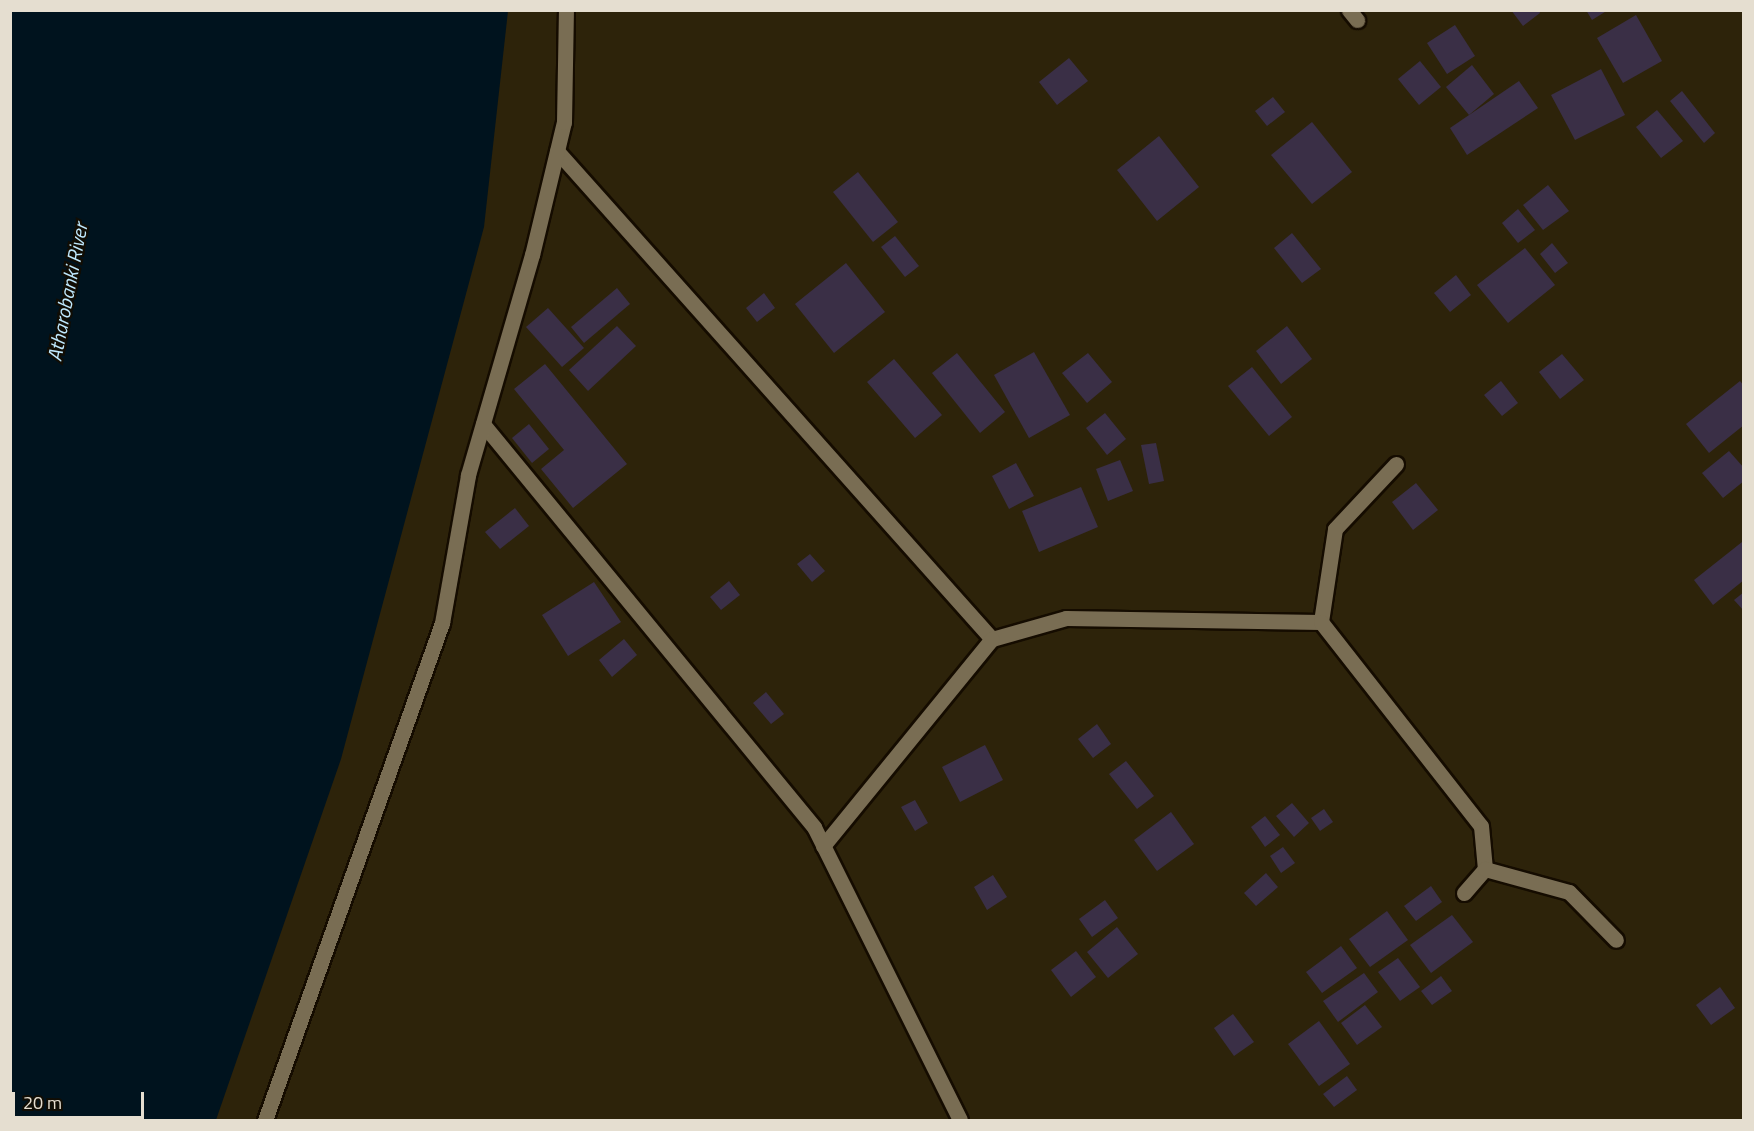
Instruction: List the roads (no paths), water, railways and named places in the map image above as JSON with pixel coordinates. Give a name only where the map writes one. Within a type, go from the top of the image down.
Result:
[{"type":"street","points":[[265,1120],[442,623],[468,475],[564,122],[566,10]]},
{"type":"street","points":[[557,151],[992,639]]},
{"type":"street","points":[[483,424],[814,827],[960,1120]]},
{"type":"street","points":[[1396,464],[1335,529],[1321,622],[1481,826],[1485,869],[1464,893]]},
{"type":"street","points":[[823,846],[992,639],[1066,618],[1321,622]]},
{"type":"street","points":[[1485,869],[1569,892],[1616,940]]},
{"type":"water","name":"Atharobanki River","points":[[10,11],[508,11],[484,227],[341,759],[216,1120],[11,1120]]}]
